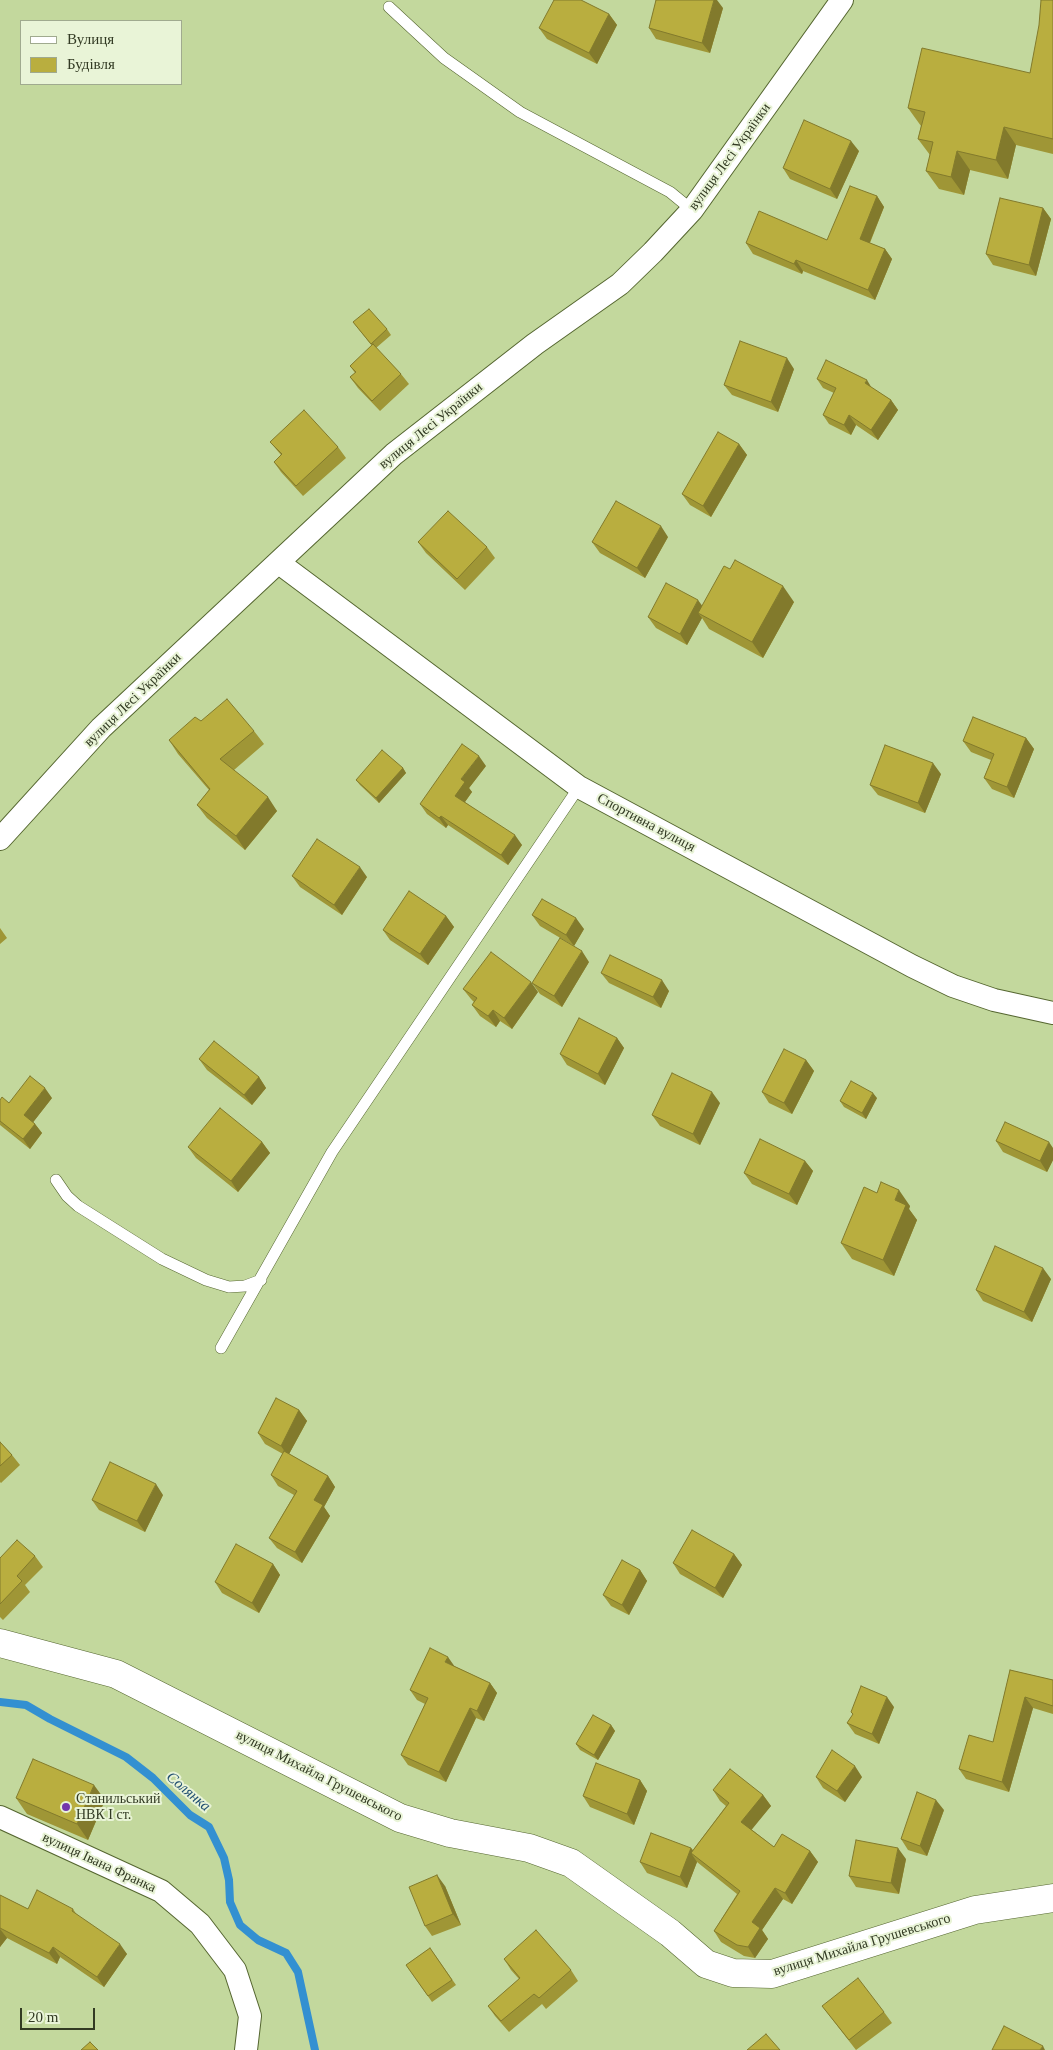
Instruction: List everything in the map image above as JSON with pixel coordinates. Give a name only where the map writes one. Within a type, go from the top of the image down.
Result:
[{"type":"street","name":"вулиця Лесі Українки","points":[[0,838],[101,728],[394,454],[535,344],[620,284],[692,210],[842,0]]},
{"type":"street","name":"Спортивна вулиця","points":[[279,563],[579,787],[912,966],[953,986],[994,1000],[1053,1013]]},
{"type":"street","name":"вулиця Михайла Грушевського","points":[[0,1643],[116,1674],[400,1818],[450,1832],[529,1848],[571,1863],[670,1933],[706,1964],[733,1973],[772,1974],[975,1910],[1053,1898]]},
{"type":"street","name":"вулиця Івана Франка","points":[[0,1817],[161,1891],[200,1924],[234,1970],[250,2016],[246,2050]]},
{"type":"lane","points":[[389,7],[444,58],[520,112],[670,192],[692,210]]},
{"type":"lane","points":[[221,1348],[332,1152],[579,787]]},
{"type":"lane","points":[[56,1180],[66,1196],[78,1206],[162,1259],[206,1280],[229,1287],[245,1286],[261,1280]]},
{"type":"building","points":[[554,0],[581,0],[609,14],[589,53],[539,28]]},
{"type":"building","points":[[656,0],[714,0],[702,43],[649,28]]},
{"type":"building","points":[[1041,0],[1053,0],[1053,139],[1004,127],[996,160],[957,151],[951,177],[926,171],[933,142],[918,139],[925,112],[908,108],[922,48],[1030,73],[1039,25]]},
{"type":"building","points":[[804,120],[851,141],[830,189],[783,168]]},
{"type":"building","points":[[850,186],[877,196],[860,239],[885,249],[868,290],[796,260],[794,264],[746,243],[759,211],[827,240]]},
{"type":"building","points":[[1000,198],[1043,208],[1029,265],[986,254]]},
{"type":"building","points":[[369,309],[387,329],[371,344],[353,322]]},
{"type":"building","points":[[740,341],[787,358],[771,402],[724,385]]},
{"type":"building","points":[[373,344],[401,374],[372,401],[350,377],[356,372],[350,366]]},
{"type":"building","points":[[826,360],[867,380],[865,383],[891,400],[871,430],[849,415],[844,425],[823,415],[836,388],[817,379]]},
{"type":"building","points":[[304,410],[338,447],[296,486],[274,462],[282,454],[270,442]]},
{"type":"building","points":[[718,432],[739,444],[703,506],[682,494]]},
{"type":"building","points":[[616,501],[661,526],[637,568],[592,542]]},
{"type":"building","points":[[448,511],[487,547],[457,579],[418,542]]},
{"type":"building","points":[[735,560],[783,586],[752,642],[698,613],[724,566],[730,569]]},
{"type":"building","points":[[666,583],[698,600],[680,634],[648,617]]},
{"type":"building","points":[[227,699],[254,731],[220,759],[268,797],[236,836],[197,805],[210,789],[169,740],[195,717],[201,721]]},
{"type":"building","points":[[973,717],[1026,738],[1007,787],[984,778],[994,754],[963,741]]},
{"type":"building","points":[[462,744],[479,756],[461,779],[465,782],[455,796],[515,835],[501,855],[441,816],[439,818],[420,804]]},
{"type":"building","points":[[885,745],[933,763],[918,803],[870,785]]},
{"type":"building","points":[[382,750],[403,768],[376,798],[356,780]]},
{"type":"building","points":[[317,839],[360,867],[334,905],[292,876]]},
{"type":"building","points":[[409,891],[446,916],[420,954],[383,930]]},
{"type":"building","points":[[542,899],[576,918],[566,935],[532,915]]},
{"type":"building","points":[[560,938],[582,951],[554,996],[532,983]]},
{"type":"building","points":[[491,952],[531,982],[504,1018],[493,1010],[488,1016],[472,1005],[477,998],[463,989]]},
{"type":"building","points":[[610,955],[662,980],[653,997],[601,973]]},
{"type":"building","points":[[579,1018],[617,1038],[598,1074],[560,1054]]},
{"type":"building","points":[[214,1041],[259,1077],[244,1095],[199,1059]]},
{"type":"building","points":[[784,1049],[806,1060],[784,1103],[762,1092]]},
{"type":"building","points":[[672,1073],[712,1092],[693,1134],[652,1115]]},
{"type":"building","points":[[30,1076],[45,1088],[24,1115],[35,1124],[23,1139],[0,1121],[0,1100],[2,1097],[9,1103]]},
{"type":"building","points":[[851,1081],[873,1093],[862,1113],[840,1101]]},
{"type":"building","points":[[220,1108],[262,1142],[231,1181],[188,1147]]},
{"type":"building","points":[[1005,1122],[1049,1142],[1040,1161],[996,1141]]},
{"type":"building","points":[[760,1139],[805,1161],[789,1194],[744,1173]]},
{"type":"building","points":[[881,1182],[899,1190],[895,1200],[906,1205],[883,1260],[841,1243],[864,1187],[877,1193]]},
{"type":"building","points":[[995,1246],[1043,1268],[1024,1312],[976,1290]]},
{"type":"building","points":[[276,1398],[299,1410],[281,1446],[258,1433]]},
{"type":"building","points":[[0,1442],[12,1455],[0,1466]]},
{"type":"building","points":[[284,1451],[328,1476],[314,1500],[323,1505],[295,1552],[269,1538],[297,1491],[271,1475]]},
{"type":"building","points":[[110,1462],[156,1484],[137,1521],[92,1500]]},
{"type":"building","points":[[692,1530],[734,1554],[715,1588],[673,1563]]},
{"type":"building","points":[[17,1540],[35,1556],[17,1576],[22,1581],[0,1604],[0,1558]]},
{"type":"building","points":[[236,1544],[273,1564],[252,1603],[215,1582]]},
{"type":"building","points":[[622,1560],[640,1570],[622,1605],[603,1595]]},
{"type":"building","points":[[430,1648],[448,1657],[445,1662],[490,1683],[477,1711],[470,1708],[439,1772],[401,1755],[428,1698],[410,1690]]},
{"type":"building","points":[[1010,1670],[1053,1680],[1053,1706],[1025,1697],[1002,1782],[959,1769],[969,1735],[993,1742]]},
{"type":"building","points":[[861,1686],[887,1697],[872,1734],[847,1723],[853,1714],[851,1712]]},
{"type":"building","points":[[593,1715],[611,1725],[594,1755],[576,1744]]},
{"type":"building","points":[[832,1750],[855,1766],[837,1791],[816,1777]]},
{"type":"building","points":[[33,1759],[94,1785],[77,1824],[16,1798]]},
{"type":"building","points":[[596,1763],[640,1780],[627,1814],[583,1796]]},
{"type":"building","points":[[730,1769],[763,1795],[741,1822],[774,1847],[782,1834],[810,1851],[785,1893],[775,1888],[752,1922],[760,1928],[748,1947],[737,1945],[714,1931],[740,1891],[691,1853],[729,1803],[713,1790]]},
{"type":"building","points":[[917,1792],[936,1800],[920,1846],[901,1839]]},
{"type":"building","points":[[651,1833],[691,1848],[680,1877],[640,1862]]},
{"type":"building","points":[[856,1840],[898,1848],[891,1883],[849,1876]]},
{"type":"building","points":[[437,1875],[453,1914],[425,1926],[409,1887]]},
{"type":"building","points":[[37,1890],[73,1909],[72,1911],[120,1944],[97,1977],[53,1947],[49,1953],[0,1928],[0,1895],[28,1909]]},
{"type":"building","points":[[536,1930],[571,1970],[539,1998],[534,1994],[501,2021],[488,2006],[520,1978],[504,1959]]},
{"type":"building","points":[[430,1948],[452,1980],[428,1996],[406,1965]]},
{"type":"building","points":[[858,1978],[884,2012],[849,2040],[822,2006]]},
{"type":"building","points":[[1004,2026],[1043,2046],[1040,2050],[992,2050]]},
{"type":"building","points":[[766,2034],[780,2050],[747,2050]]},
{"type":"building","points":[[90,2042],[98,2050],[81,2050]]},
{"type":"waterway","name":"Солянка","points":[[0,1702],[26,1705],[126,1757],[153,1778],[190,1815],[209,1827],[224,1858],[229,1880],[230,1902],[240,1925],[258,1940],[286,1953],[298,1972],[315,2050]]},
{"type":"place","name":"Станильський НВК І ст.","points":[[66,1807]]}]
